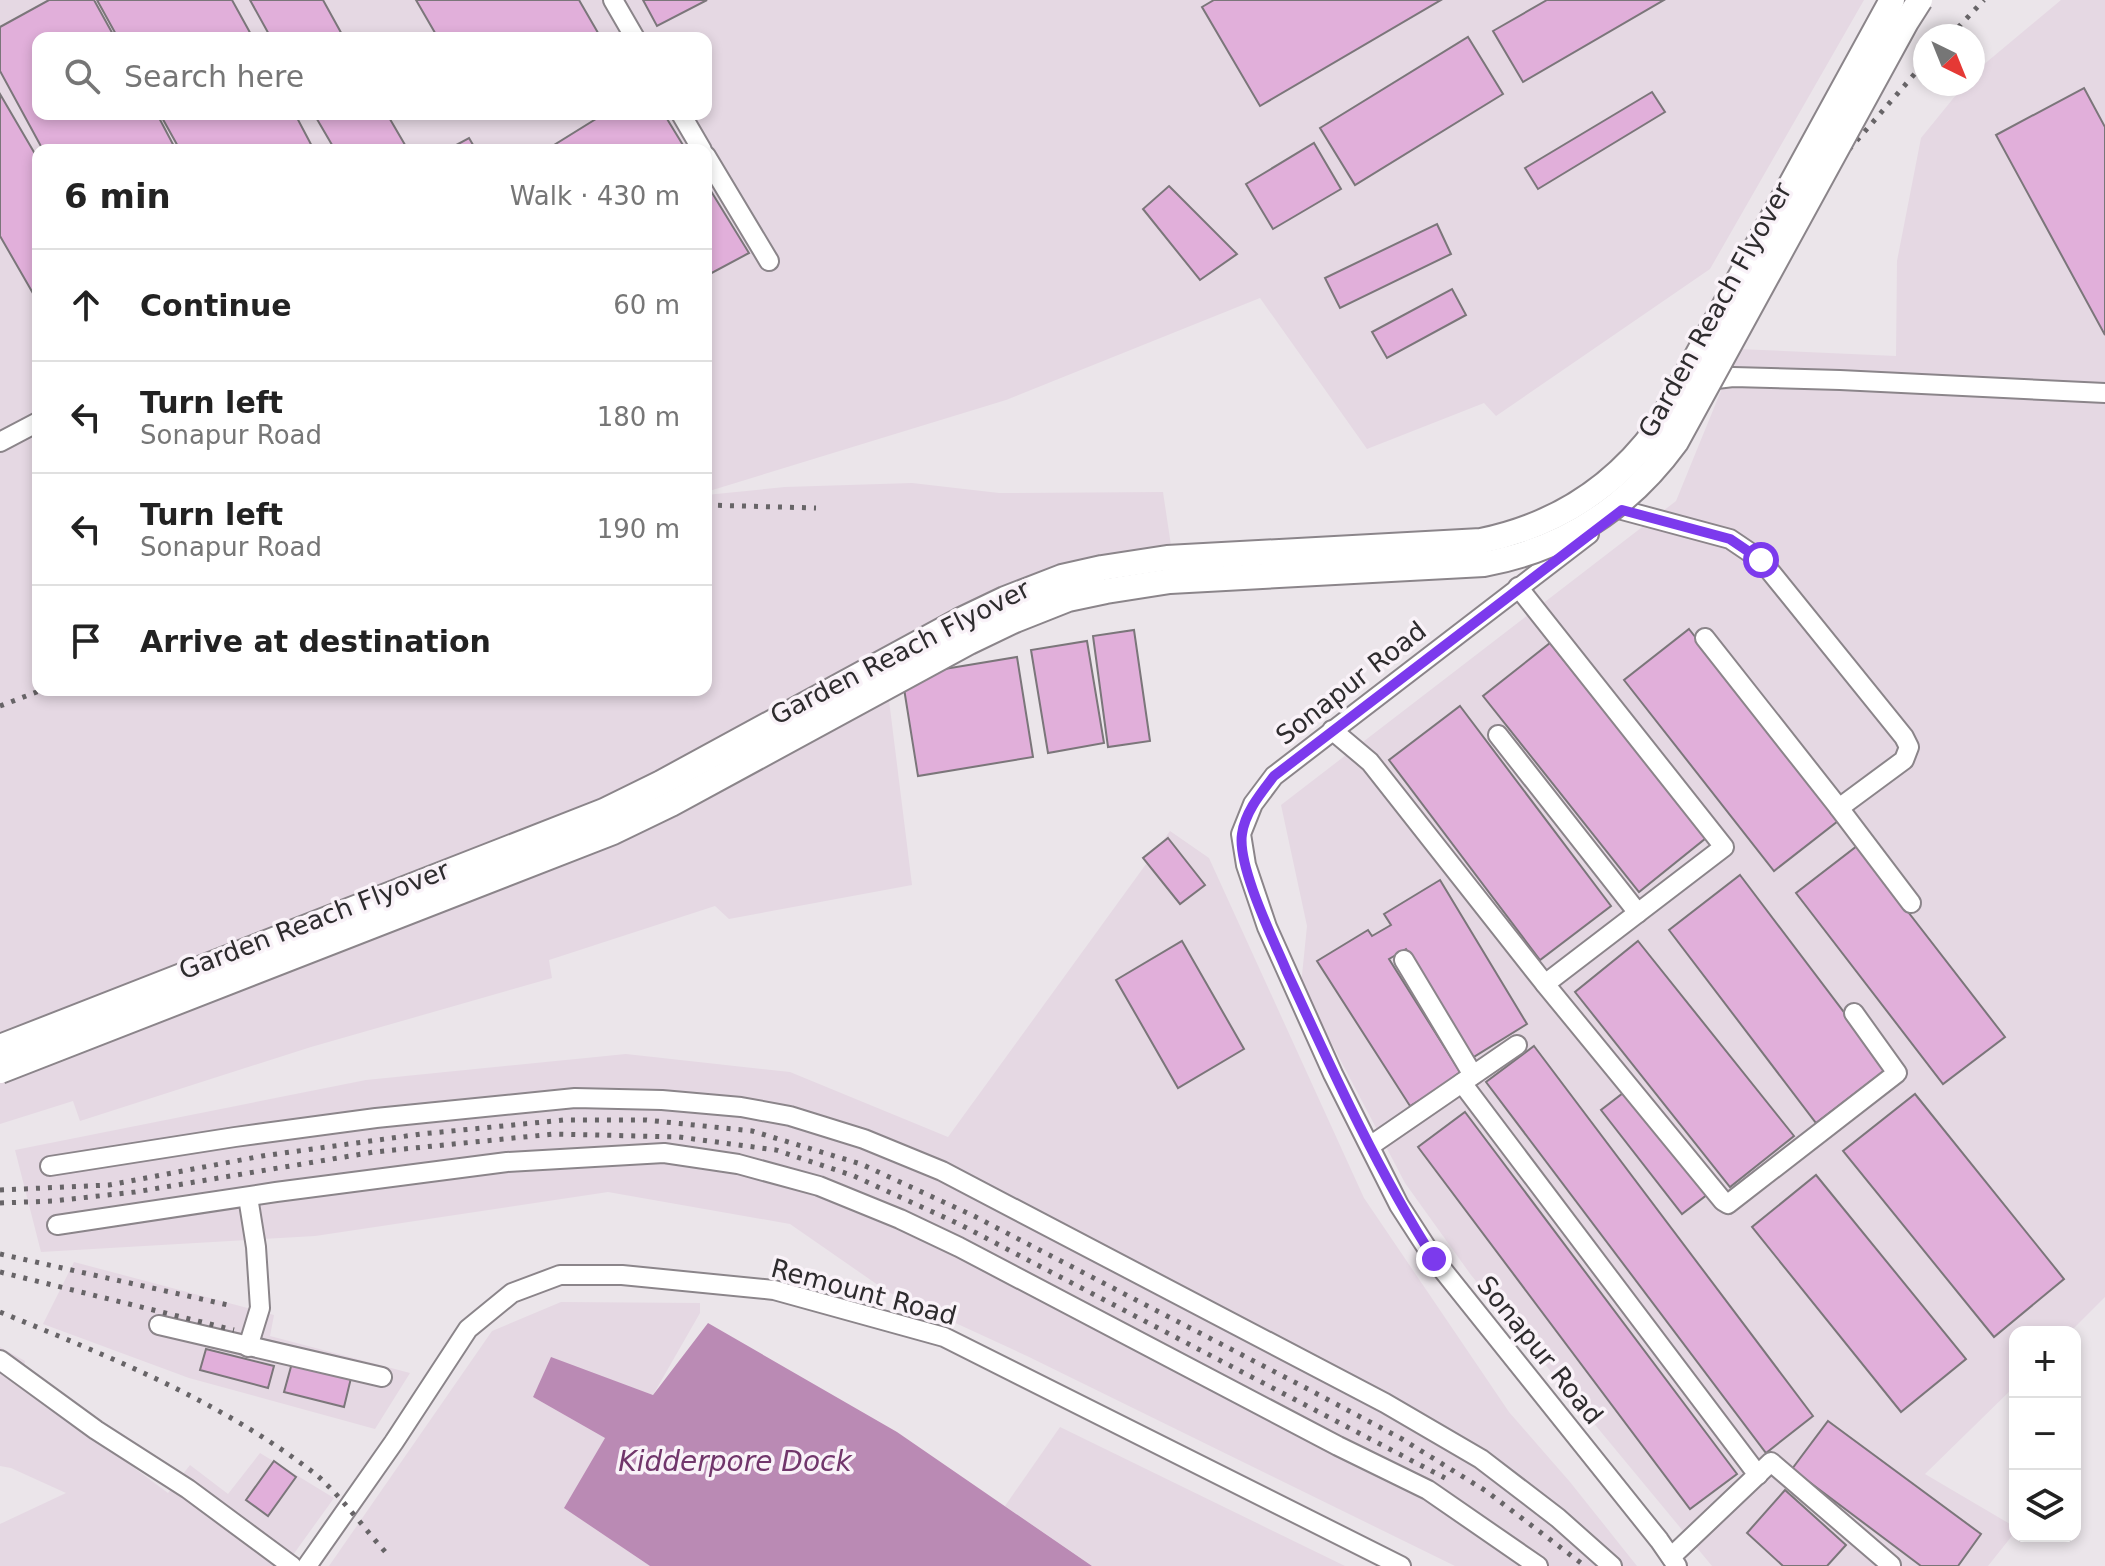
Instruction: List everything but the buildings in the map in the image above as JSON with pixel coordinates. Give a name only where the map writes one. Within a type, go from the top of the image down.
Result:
[{"type":"main road","name":"Garden Reach Flyover","points":[[0,1047],[604,811],[959,621],[1062,577],[1167,558],[1481,541],[1525,530],[1567,512],[1616,476],[1657,429],[1892,0]]},
{"type":"main road","name":"Garden Reach Flyover","points":[[0,1071],[613,832],[671,804],[969,642],[1068,599],[1170,581],[1484,564],[1532,552],[1578,532],[1642,484],[1676,442],[1920,0]]},
{"type":"street","points":[[613,0],[632,32]]},
{"type":"street","name":"Sonapur Road","points":[[1674,1562],[1434,1259],[1399,1205],[1333,1074],[1267,927],[1246,865],[1241,834],[1253,804],[1274,776],[1622,510],[1655,467],[1766,244],[1901,0]]},
{"type":"street","points":[[684,120],[698,144]]},
{"type":"street","points":[[712,166],[769,261]]},
{"type":"street","points":[[1700,381],[1733,377],[1840,380],[2105,393]]},
{"type":"street","points":[[0,442],[32,425]]},
{"type":"street","points":[[1622,510],[1730,539],[1761,560],[1904,737],[1909,747],[1904,760],[1839,808]]},
{"type":"street","points":[[1518,587],[1724,847],[1545,984]]},
{"type":"street","points":[[1705,638],[1911,903]]},
{"type":"street","points":[[1332,730],[1370,762],[1545,984],[1728,1204],[1897,1073],[1854,1013]]},
{"type":"street","points":[[1498,735],[1638,913]]},
{"type":"street","points":[[1404,960],[1468,1079],[1758,1475]]},
{"type":"street","points":[[1370,1146],[1517,1045]]},
{"type":"street","points":[[50,1166],[345,1122],[575,1098],[678,1101],[741,1107],[790,1116],[864,1139],[942,1171],[1385,1403],[1481,1459],[1558,1518],[1612,1566]]},
{"type":"street","points":[[57,1225],[507,1162],[664,1153],[738,1164],[819,1186],[959,1247],[1296,1425],[1428,1490],[1538,1566]]},
{"type":"street","points":[[248,1197],[256,1247],[260,1308],[248,1347]]},
{"type":"street","name":"Remount Road","points":[[307,1566],[468,1329],[512,1293],[560,1275],[622,1275],[774,1290],[944,1337],[1401,1566]]},
{"type":"street","points":[[159,1325],[382,1377]]},
{"type":"street","points":[[0,1360],[96,1430],[188,1489],[292,1566]]},
{"type":"street","points":[[1674,1562],[1771,1462],[1891,1565]]},
{"type":"shaded area","points":[[0,0],[1864,0],[1710,269],[1496,416],[1484,403],[1367,449],[1260,298],[1006,400],[712,490],[712,144],[32,144],[32,696],[712,696],[712,494],[785,487],[912,483],[999,493],[1163,492],[1172,552],[886,676],[912,885],[729,919],[715,906],[549,960],[552,978],[311,1047],[80,1121],[73,1101],[0,1124]]},
{"type":"shaded area","points":[[2061,0],[2105,0],[2105,1297],[2076,1326],[2009,1326],[2009,1392],[1925,1474],[2009,1523],[2009,1540],[1988,1566],[1712,1566],[1471,1275],[1405,1183],[1301,985],[1307,926],[1281,805],[1676,501],[1738,349],[1896,356],[1897,261],[1921,138],[1955,96],[1985,96],[1985,63]]},
{"type":"shaded area","points":[[1170,831],[1209,858],[1364,1198],[1509,1412],[1637,1566],[1455,1566],[1027,1356],[888,1292],[790,1224],[608,1192],[315,1236],[41,1252],[15,1150],[366,1080],[626,1054],[790,1072],[948,1137]]},
{"type":"shaded area","points":[[74,1262],[274,1315],[270,1336],[410,1373],[375,1429],[189,1378],[43,1324]]},
{"type":"shaded area","points":[[561,1302],[700,1303],[700,1313],[653,1395],[551,1358],[533,1397],[605,1438],[565,1508],[650,1566],[329,1566],[492,1331]]},
{"type":"shaded area","points":[[0,1347],[25,1361],[21,1384],[168,1493],[190,1465],[228,1494],[260,1453],[334,1498],[285,1566],[0,1566],[0,1524],[66,1493],[0,1466]]},
{"type":"shaded area","points":[[1060,1427],[1345,1566],[1092,1566],[1005,1506]]},
{"type":"water","name":"Kidderpore Dock","points":[[708,1323],[897,1432],[1092,1566],[650,1566],[564,1508],[605,1438],[533,1397],[551,1357],[653,1395]]},
{"type":"railway","points":[[1961,24],[1984,0]]},
{"type":"railway","points":[[1735,273],[1774,236],[1913,76]]},
{"type":"railway","points":[[712,505],[816,508]]},
{"type":"railway","points":[[0,706],[32,694]]},
{"type":"railway","points":[[0,1190],[109,1185],[262,1156],[421,1134],[564,1120],[646,1120],[752,1131],[861,1164],[974,1216],[1304,1387],[1402,1439],[1486,1491],[1585,1566]]},
{"type":"railway","points":[[0,1203],[135,1192],[374,1152],[554,1134],[679,1137],[776,1150],[854,1176],[959,1224],[1445,1478]]},
{"type":"railway","points":[[0,1254],[228,1305]]},
{"type":"railway","points":[[0,1272],[234,1330]]},
{"type":"railway","points":[[0,1312],[123,1363],[240,1423],[323,1481],[388,1555]]},
{"type":"route","points":[[1434,1259],[1399,1205],[1333,1074],[1267,927],[1246,865],[1241,834],[1253,804],[1274,776],[1622,510],[1730,539],[1761,560]]}]
